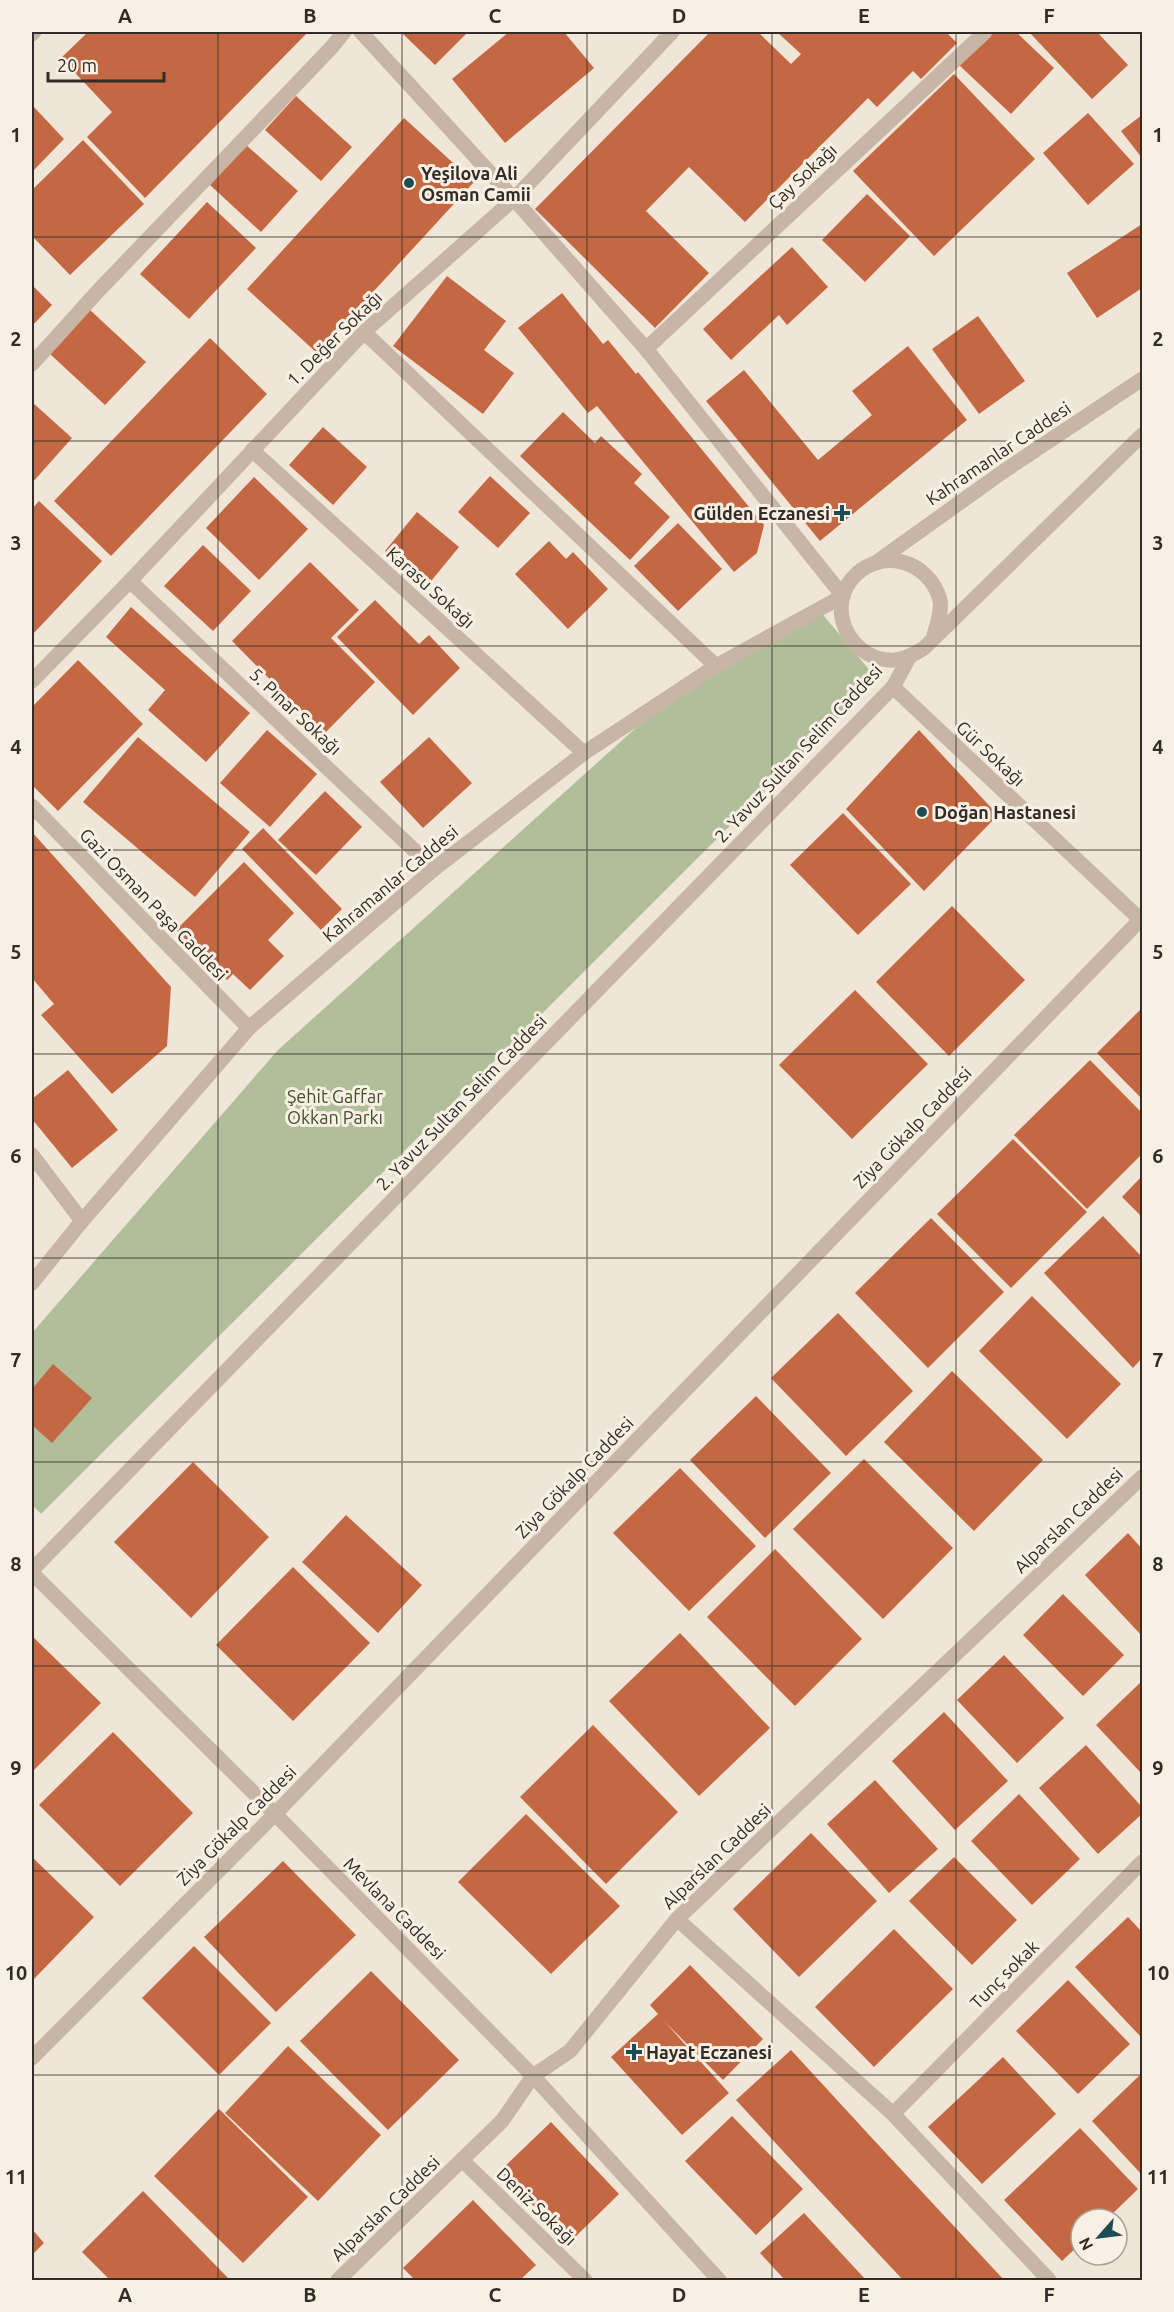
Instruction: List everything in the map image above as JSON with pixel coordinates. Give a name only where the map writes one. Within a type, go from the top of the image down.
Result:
[{"type":"street","points":[[32,364],[99,290],[344,32]]},
{"type":"street","points":[[361,32],[514,199],[646,349],[843,596]]},
{"type":"street","name":"1. Değer Sokağı","points":[[32,681],[130,581],[364,332],[514,199],[672,32]]},
{"type":"street","name":"Çay Sokağı","points":[[646,349],[986,32]]},
{"type":"street","points":[[364,332],[716,666]]},
{"type":"street","name":"Kahramanlar Caddesi","points":[[877,561],[1004,471],[1143,379]]},
{"type":"street","points":[[934,635],[940,602],[935,586],[925,573],[910,564],[894,560],[877,561],[862,569],[850,581],[843,596],[841,612],[844,628],[852,642],[864,652],[879,659],[895,660],[910,656],[924,648],[934,635],[1143,435]]},
{"type":"street","name":"Karasu Sokağı","points":[[252,450],[584,753]]},
{"type":"street","name":"5. Pınar Sokağı","points":[[130,581],[434,869]]},
{"type":"street","name":"Kahramanlar Caddesi","points":[[32,1283],[82,1221],[249,1028],[434,869],[584,753],[716,666],[843,596]]},
{"type":"street","name":"2. Yavuz Sultan Selim Caddesi","points":[[32,1571],[893,687],[910,656]]},
{"type":"street","name":"Gür Sokağı","points":[[893,687],[1142,920]]},
{"type":"street","name":"Gazi Osman Paşa Caddesi","points":[[32,807],[249,1028]]},
{"type":"street","name":"Ziya Gökalp Caddesi","points":[[32,2058],[275,1814],[1142,920]]},
{"type":"street","points":[[32,1155],[82,1221]]},
{"type":"street","name":"Alparslan Caddesi","points":[[338,2280],[502,2121],[533,2076],[570,2051],[677,1918],[1143,1477]]},
{"type":"street","name":"Mevlana Caddesi","points":[[32,1571],[533,2076],[719,2280]]},
{"type":"street","name":"Tunç sokak","points":[[893,2114],[1143,1862]]},
{"type":"street","points":[[677,1918],[893,2114],[1049,2280]]},
{"type":"street","name":"Deniz Sokağı","points":[[462,2160],[585,2280]]},
{"type":"green space","name":"Şehit Gaffar Okkan Parkı","points":[[818,609],[877,679],[41,1514],[32,1505],[32,1333],[278,1050],[668,699]]},
{"type":"building","points":[[88,32],[308,32],[145,198],[87,137],[112,112],[61,58]]},
{"type":"building","points":[[401,32],[468,32],[435,65]]},
{"type":"building","points":[[509,32],[564,32],[594,68],[505,143],[452,79]]},
{"type":"building","points":[[710,32],[758,32],[791,64],[801,54],[777,32],[946,32],[957,43],[921,79],[913,71],[877,107],[868,98],[745,222],[689,167],[646,211],[709,273],[655,328],[535,209]]},
{"type":"building","points":[[990,32],[1016,32],[1054,68],[1011,114],[959,65]]},
{"type":"building","points":[[1029,32],[1097,32],[1128,65],[1092,99]]},
{"type":"building","points":[[954,74],[1035,159],[934,256],[853,171]]},
{"type":"building","points":[[296,96],[352,147],[321,181],[265,130]]},
{"type":"building","points":[[32,105],[64,139],[32,172]]},
{"type":"building","points":[[1088,113],[1134,164],[1088,205],[1043,153]]},
{"type":"building","points":[[1142,115],[1142,158],[1121,131]]},
{"type":"building","points":[[404,118],[474,182],[317,353],[247,289]]},
{"type":"building","points":[[83,140],[144,204],[70,275],[32,236],[32,190]]},
{"type":"building","points":[[246,145],[298,191],[261,232],[210,185]]},
{"type":"building","points":[[867,194],[910,236],[865,282],[822,240]]},
{"type":"building","points":[[207,202],[256,248],[189,319],[140,274]]},
{"type":"building","points":[[1142,224],[1142,288],[1097,318],[1067,273]]},
{"type":"building","points":[[792,247],[828,287],[787,325],[779,315],[731,360],[703,329]]},
{"type":"building","points":[[447,276],[506,321],[484,350],[514,373],[483,414],[393,346]]},
{"type":"building","points":[[32,285],[52,305],[32,326]]},
{"type":"building","points":[[562,293],[603,344],[608,340],[636,374],[638,372],[764,525],[757,553],[734,572],[597,406],[588,413],[518,328]]},
{"type":"building","points":[[89,309],[146,362],[105,405],[49,353]]},
{"type":"building","points":[[978,316],[1025,381],[979,414],[932,349]]},
{"type":"building","points":[[210,338],[267,394],[111,556],[54,501]]},
{"type":"building","points":[[908,346],[967,420],[820,541],[706,401],[744,370],[818,460],[872,415],[852,391]]},
{"type":"building","points":[[32,402],[72,438],[32,483]]},
{"type":"building","points":[[563,412],[595,443],[601,436],[642,474],[634,483],[670,517],[630,560],[520,456]]},
{"type":"building","points":[[323,427],[367,467],[333,505],[289,465]]},
{"type":"building","points":[[490,476],[530,513],[498,548],[458,512]]},
{"type":"building","points":[[254,477],[308,529],[259,580],[206,528]]},
{"type":"building","points":[[39,501],[102,561],[32,635],[32,509]]},
{"type":"building","points":[[417,512],[459,547],[427,586],[385,551]]},
{"type":"building","points":[[678,523],[722,569],[678,611],[634,566]]},
{"type":"building","points":[[549,541],[566,559],[573,552],[608,589],[568,629],[515,574]]},
{"type":"building","points":[[203,545],[251,591],[213,631],[164,586]]},
{"type":"building","points":[[310,562],[359,610],[331,638],[375,682],[324,734],[232,641]]},
{"type":"building","points":[[375,600],[419,644],[429,635],[460,668],[413,715],[337,637]]},
{"type":"building","points":[[131,607],[250,713],[206,762],[148,710],[165,690],[106,637]]},
{"type":"building","points":[[78,660],[143,724],[58,811],[32,785],[32,707]]},
{"type":"building","points":[[267,730],[317,774],[270,827],[220,783]]},
{"type":"building","name":"Doğan Hastanesi","points":[[919,730],[998,815],[924,891],[846,809]]},
{"type":"building","points":[[138,737],[250,832],[195,897],[83,802]]},
{"type":"building","points":[[429,737],[472,783],[423,828],[380,782]]},
{"type":"building","points":[[325,791],[362,827],[316,875],[278,840]]},
{"type":"building","points":[[843,813],[911,884],[858,935],[790,865]]},
{"type":"building","points":[[263,828],[342,909],[321,930],[242,849]]},
{"type":"building","points":[[32,832],[171,987],[167,1046],[112,1094],[41,1015],[54,1004],[32,978]]},
{"type":"building","points":[[244,862],[294,913],[268,940],[284,956],[250,990],[233,974],[227,980],[176,930]]},
{"type":"building","points":[[952,906],[1025,980],[949,1056],[876,982]]},
{"type":"building","points":[[855,990],[928,1064],[852,1139],[779,1065]]},
{"type":"building","points":[[1142,1008],[1142,1099],[1097,1053]]},
{"type":"building","points":[[1090,1060],[1142,1113],[1142,1154],[1087,1209],[1014,1135]]},
{"type":"building","points":[[68,1070],[118,1130],[72,1168],[32,1119],[32,1099]]},
{"type":"building","points":[[1013,1139],[1087,1212],[1011,1288],[937,1214]]},
{"type":"building","points":[[1142,1176],[1142,1217],[1122,1197]]},
{"type":"building","points":[[1103,1216],[1142,1257],[1142,1358],[1133,1368],[1044,1273]]},
{"type":"building","points":[[931,1218],[1004,1292],[928,1368],[855,1293]]},
{"type":"building","points":[[1032,1296],[1121,1384],[1067,1439],[979,1351]]},
{"type":"building","points":[[838,1313],[913,1391],[846,1456],[771,1378]]},
{"type":"building","points":[[53,1364],[92,1398],[52,1443],[32,1425],[32,1389]]},
{"type":"building","points":[[952,1371],[1043,1460],[974,1531],[884,1442]]},
{"type":"building","points":[[756,1396],[831,1473],[765,1538],[690,1460]]},
{"type":"building","points":[[864,1459],[953,1548],[883,1619],[793,1529]]},
{"type":"building","points":[[193,1462],[269,1537],[191,1618],[114,1542]]},
{"type":"building","points":[[680,1468],[756,1546],[689,1611],[613,1533]]},
{"type":"building","points":[[346,1515],[422,1585],[378,1633],[302,1562]]},
{"type":"building","points":[[1128,1533],[1142,1549],[1142,1636],[1085,1575]]},
{"type":"building","points":[[775,1549],[862,1639],[795,1706],[707,1617]]},
{"type":"building","points":[[293,1567],[370,1643],[293,1721],[216,1645]]},
{"type":"building","points":[[1063,1594],[1124,1655],[1083,1696],[1023,1635]]},
{"type":"building","points":[[680,1633],[770,1728],[699,1796],[609,1701]]},
{"type":"building","points":[[32,1636],[101,1703],[32,1772]]},
{"type":"building","points":[[1004,1655],[1064,1718],[1017,1763],[957,1700]]},
{"type":"building","points":[[1142,1681],[1142,1774],[1096,1725]]},
{"type":"building","points":[[944,1712],[1008,1781],[955,1830],[892,1761]]},
{"type":"building","points":[[593,1725],[678,1812],[606,1884],[520,1797]]},
{"type":"building","points":[[113,1732],[193,1813],[120,1886],[39,1805]]},
{"type":"building","points":[[1086,1745],[1142,1807],[1142,1814],[1098,1854],[1039,1788]]},
{"type":"building","points":[[875,1780],[938,1849],[889,1893],[827,1824]]},
{"type":"building","points":[[1019,1794],[1080,1859],[1032,1905],[971,1841]]},
{"type":"building","points":[[526,1814],[620,1906],[551,1974],[458,1882]]},
{"type":"building","points":[[811,1833],[877,1901],[799,1977],[733,1909]]},
{"type":"building","points":[[32,1857],[94,1917],[32,1981]]},
{"type":"building","points":[[954,1857],[1017,1920],[972,1965],[909,1901]]},
{"type":"building","points":[[283,1861],[356,1935],[276,2012],[204,1937]]},
{"type":"building","points":[[1128,1917],[1142,1932],[1142,2034],[1140,2036],[1075,1967]]},
{"type":"building","points":[[894,1929],[953,1989],[874,2067],[815,2007]]},
{"type":"building","points":[[194,1946],[271,2023],[219,2075],[142,1998]]},
{"type":"building","points":[[690,1965],[763,2039],[723,2080],[664,2021],[729,2093],[682,2135],[611,2057],[658,2014],[650,2005]]},
{"type":"building","points":[[371,1971],[459,2060],[388,2130],[300,2041]]},
{"type":"building","points":[[1068,1980],[1130,2044],[1078,2094],[1016,2031]]},
{"type":"building","points":[[288,2046],[381,2135],[318,2201],[225,2113]]},
{"type":"building","points":[[791,2050],[1004,2280],[903,2280],[816,2187],[736,2100]]},
{"type":"building","points":[[1003,2057],[1056,2114],[982,2184],[928,2127]]},
{"type":"building","points":[[1142,2073],[1142,2175],[1092,2121]]},
{"type":"building","points":[[219,2109],[308,2197],[243,2263],[154,2176]]},
{"type":"building","points":[[732,2116],[803,2189],[756,2235],[685,2161]]},
{"type":"building","points":[[551,2122],[619,2194],[569,2243],[500,2171]]},
{"type":"building","points":[[1080,2128],[1138,2189],[1119,2207],[1069,2207],[1069,2254],[1062,2261],[1004,2200]]},
{"type":"building","points":[[143,2191],[230,2280],[110,2280],[82,2252]]},
{"type":"building","points":[[473,2200],[536,2265],[520,2280],[415,2280],[403,2268]]},
{"type":"building","points":[[804,2213],[866,2280],[785,2280],[760,2253]]},
{"type":"building","points":[[32,2229],[44,2243],[32,2255]]},
{"type":"place","name":"Yeşilova Ali Osman Camii","points":[[409,183]]},
{"type":"place","name":"Gülden Eczanesi","points":[[842,513]]},
{"type":"place","name":"Doğan Hastanesi","points":[[922,812]]},
{"type":"place","name":"Hayat Eczanesi","points":[[634,2052]]}]
